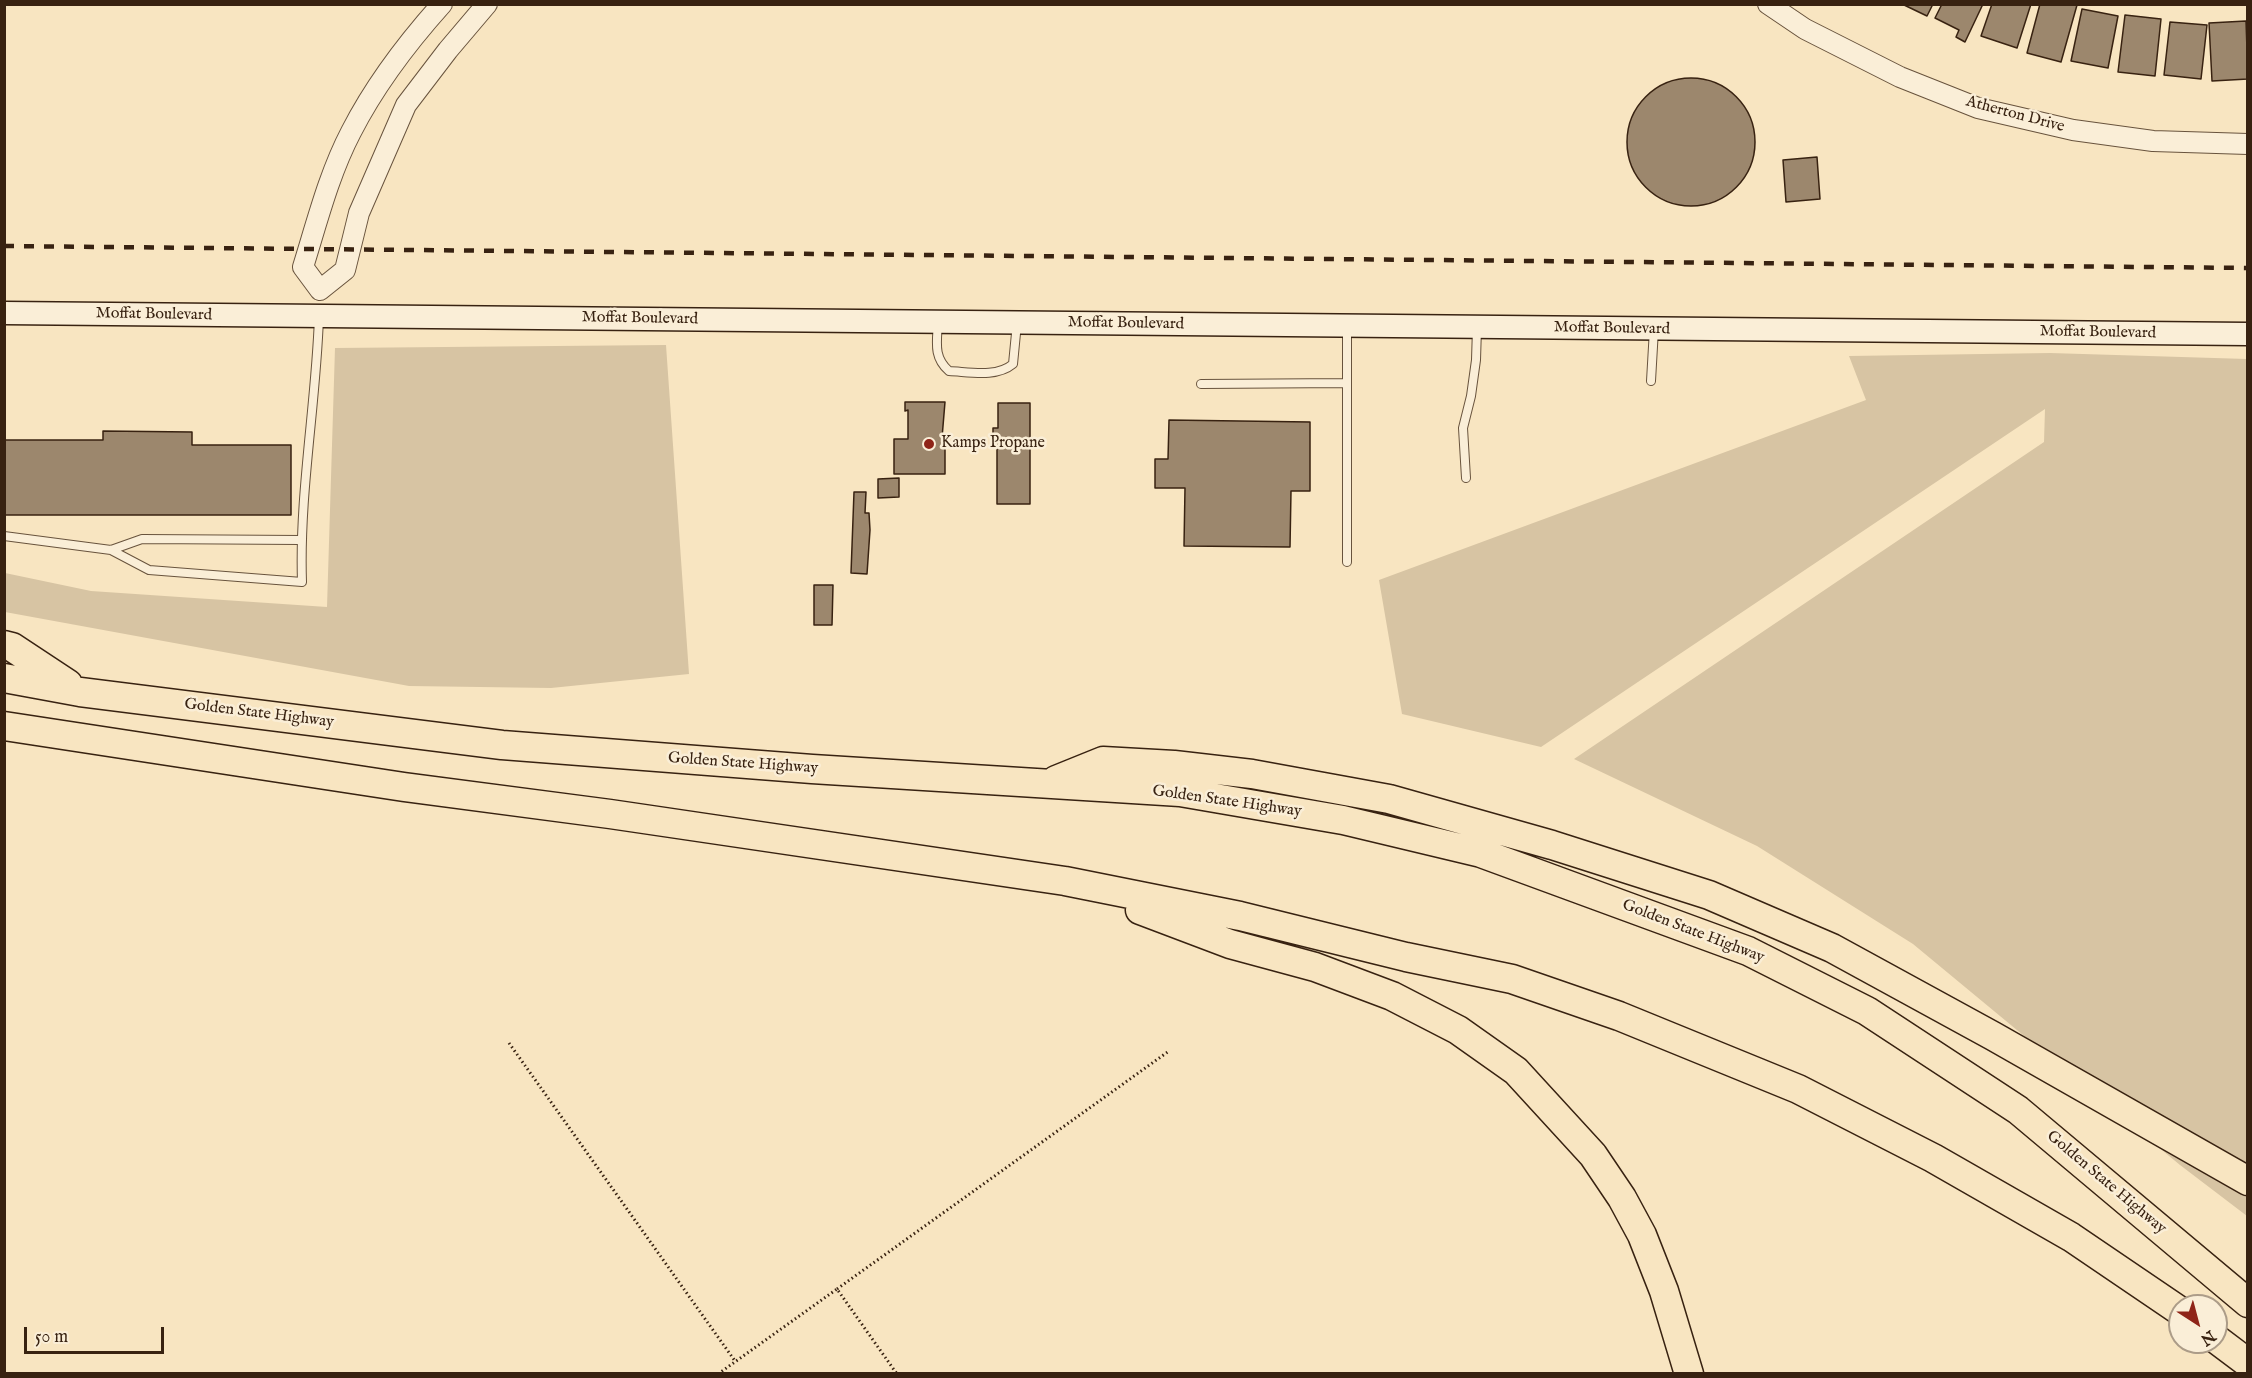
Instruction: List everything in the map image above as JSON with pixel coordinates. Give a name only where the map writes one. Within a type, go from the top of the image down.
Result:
[{"type":"highway","points":[[4,645],[12,647],[80,692]]},
{"type":"highway","name":"Golden State Highway","points":[[4,678],[80,692],[502,745],[812,769],[1180,792],[1355,822],[1481,853],[1748,951],[1867,1011],[2018,1110],[2247,1303]]},
{"type":"highway","points":[[4,726],[404,787],[622,816],[1065,881],[1240,916],[1406,957],[1512,979],[1619,1016],[1798,1089],[1933,1158],[2071,1238],[2168,1303]]},
{"type":"highway","points":[[4,746],[165,749]]},
{"type":"highway","points":[[1048,783],[1103,760],[1252,774],[1389,799],[1552,845],[1709,895],[1832,948],[1993,1036],[2247,1181]]},
{"type":"highway","points":[[1065,881],[1230,944],[1315,967],[1392,996],[1458,1030],[1516,1071],[1593,1155],[1622,1198],[1642,1236],[1664,1291],[1689,1374]]},
{"type":"highway","points":[[2228,1349],[2247,1364]]},
{"type":"main road","name":"Moffat Boulevard","points":[[4,313],[2247,334]]},
{"type":"street","points":[[319,316],[320,290],[303,267],[323,201],[350,133],[375,90],[419,30],[442,4]]},
{"type":"street","points":[[320,290],[345,270],[359,213],[406,105],[487,4]]},
{"type":"street","name":"Atherton Drive","points":[[1768,4],[1805,29],[1900,77],[1978,108],[2073,130],[2153,141],[2247,144]]},
{"type":"lane","points":[[4,536],[111,550],[149,570],[302,582],[301,540],[317,371],[319,316]]},
{"type":"lane","points":[[938,322],[937,358],[941,364],[949,371],[994,372],[1005,370],[1013,364],[1017,323]]},
{"type":"lane","points":[[1347,326],[1347,562]]},
{"type":"lane","points":[[1466,478],[1463,428],[1473,387],[1477,327]]},
{"type":"lane","points":[[1651,381],[1654,329]]},
{"type":"lane","points":[[1201,384],[1347,383]]},
{"type":"lane","points":[[111,550],[142,539],[301,540]]},
{"type":"path","points":[[509,1043],[735,1361]]},
{"type":"path","points":[[717,1374],[1169,1051]]},
{"type":"path","points":[[837,1289],[897,1374]]},
{"type":"shaded area","points":[[666,345],[689,674],[551,688],[409,686],[5,612],[5,573],[91,591],[327,607],[335,348]]},
{"type":"shaded area","points":[[2050,353],[2247,359],[2247,1216],[2180,1165],[1913,944],[1757,846],[1574,759],[2044,442],[2045,409],[1541,747],[1402,714],[1379,580],[1866,400],[1849,356]]},
{"type":"building","points":[[1902,4],[1933,4],[1927,16]]},
{"type":"building","points":[[1942,4],[1983,4],[1965,42],[1956,37],[1959,30],[1935,18]]},
{"type":"building","points":[[1992,4],[2031,4],[2017,48],[1981,36]]},
{"type":"building","points":[[2040,4],[2077,5],[2061,62],[2027,53]]},
{"type":"building","points":[[2082,9],[2118,16],[2108,68],[2071,61]]},
{"type":"building","points":[[2125,15],[2161,19],[2155,76],[2118,72]]},
{"type":"building","points":[[2246,21],[2248,79],[2212,81],[2209,23]]},
{"type":"building","points":[[2170,22],[2207,25],[2201,79],[2164,75]]},
{"type":"building","points":[[1691,78],[1715,83],[1736,97],[1750,118],[1755,142],[1750,166],[1736,187],[1715,201],[1691,206],[1667,201],[1646,187],[1632,166],[1627,142],[1632,118],[1646,97],[1667,83]]},
{"type":"building","points":[[1817,157],[1820,199],[1786,202],[1783,160]]},
{"type":"building","points":[[905,402],[945,402],[942,438],[945,438],[945,474],[894,474],[894,439],[908,439],[908,410],[905,411]]},
{"type":"building","points":[[998,403],[1030,403],[1030,504],[997,504],[997,441],[993,441],[993,428],[998,428]]},
{"type":"building","points":[[1169,420],[1310,422],[1310,491],[1291,491],[1290,547],[1184,546],[1185,488],[1155,488],[1155,459],[1168,459]]},
{"type":"building","points":[[103,431],[192,432],[192,445],[291,445],[291,515],[4,515],[4,440],[103,440]]},
{"type":"building","points":[[899,478],[899,497],[878,498],[878,479]]},
{"type":"building","points":[[854,492],[866,492],[865,513],[869,513],[870,530],[867,574],[851,573]]},
{"type":"building","points":[[814,585],[833,585],[832,625],[814,625]]},
{"type":"railway","points":[[4,246],[2248,268]]},
{"type":"place","name":"Kamps Propane","points":[[929,444]]}]
